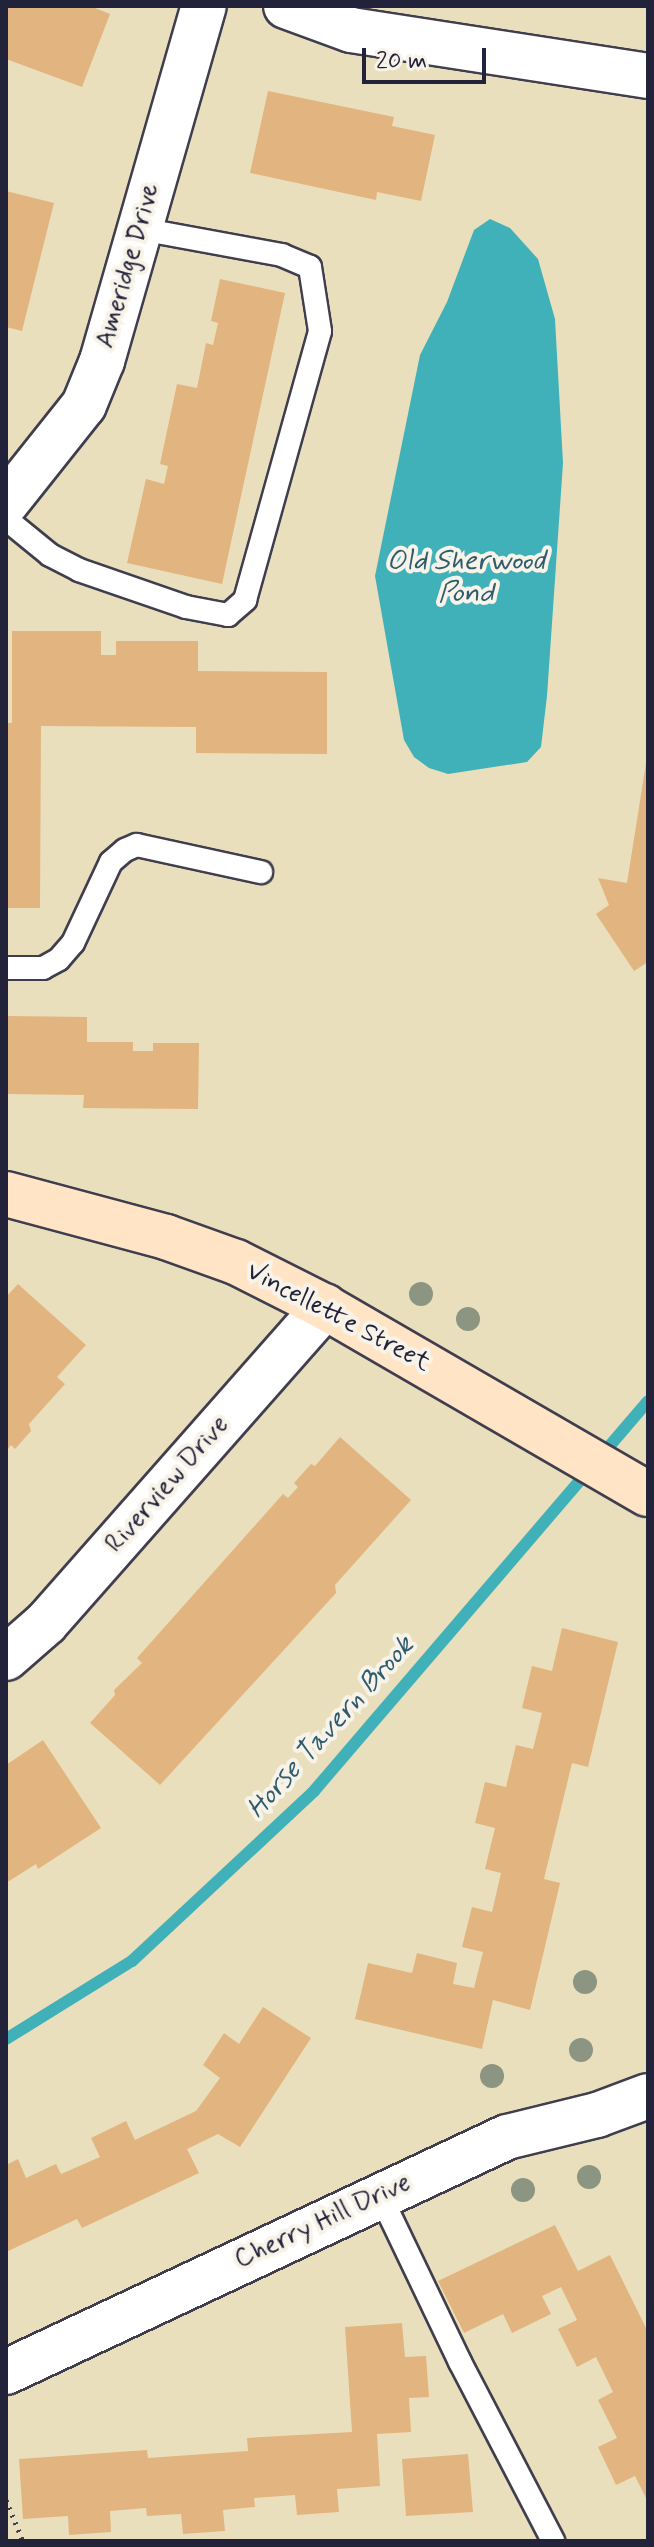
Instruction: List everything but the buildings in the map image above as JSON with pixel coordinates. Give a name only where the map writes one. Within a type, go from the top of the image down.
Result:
[{"type":"street","name":"Ameridge Drive","points":[[6,503],[84,405],[102,361],[204,6]]},
{"type":"street","points":[[286,6],[351,30],[648,76]]},
{"type":"street","name":"Vincellette Street","points":[[6,1194],[166,1237],[236,1262],[325,1307],[636,1487]]},
{"type":"street","name":"Riverview Drive","points":[[6,1658],[46,1623],[325,1307]]},
{"type":"street","name":"Cherry Hill Drive","points":[[6,2372],[507,2137],[597,2115],[648,2096]]},
{"type":"lane","points":[[6,519],[50,555],[79,570],[186,607],[228,615],[245,600],[320,331],[310,267],[282,255],[140,229]]},
{"type":"lane","points":[[6,968],[43,968],[59,959],[73,943],[111,862],[137,845],[261,872]]},
{"type":"lane","points":[[380,2195],[460,2362],[553,2541]]},
{"type":"path","points":[[6,2500],[23,2541]]},
{"type":"water","name":"Old Sherwood Pond","points":[[490,219],[510,228],[538,259],[555,319],[563,463],[547,696],[541,747],[527,762],[448,774],[429,768],[414,757],[404,740],[375,576],[420,355],[447,302],[474,230]]},
{"type":"waterway","name":"Horse Tavern Brook","points":[[6,2039],[132,1961],[314,1791],[648,1401]]}]
